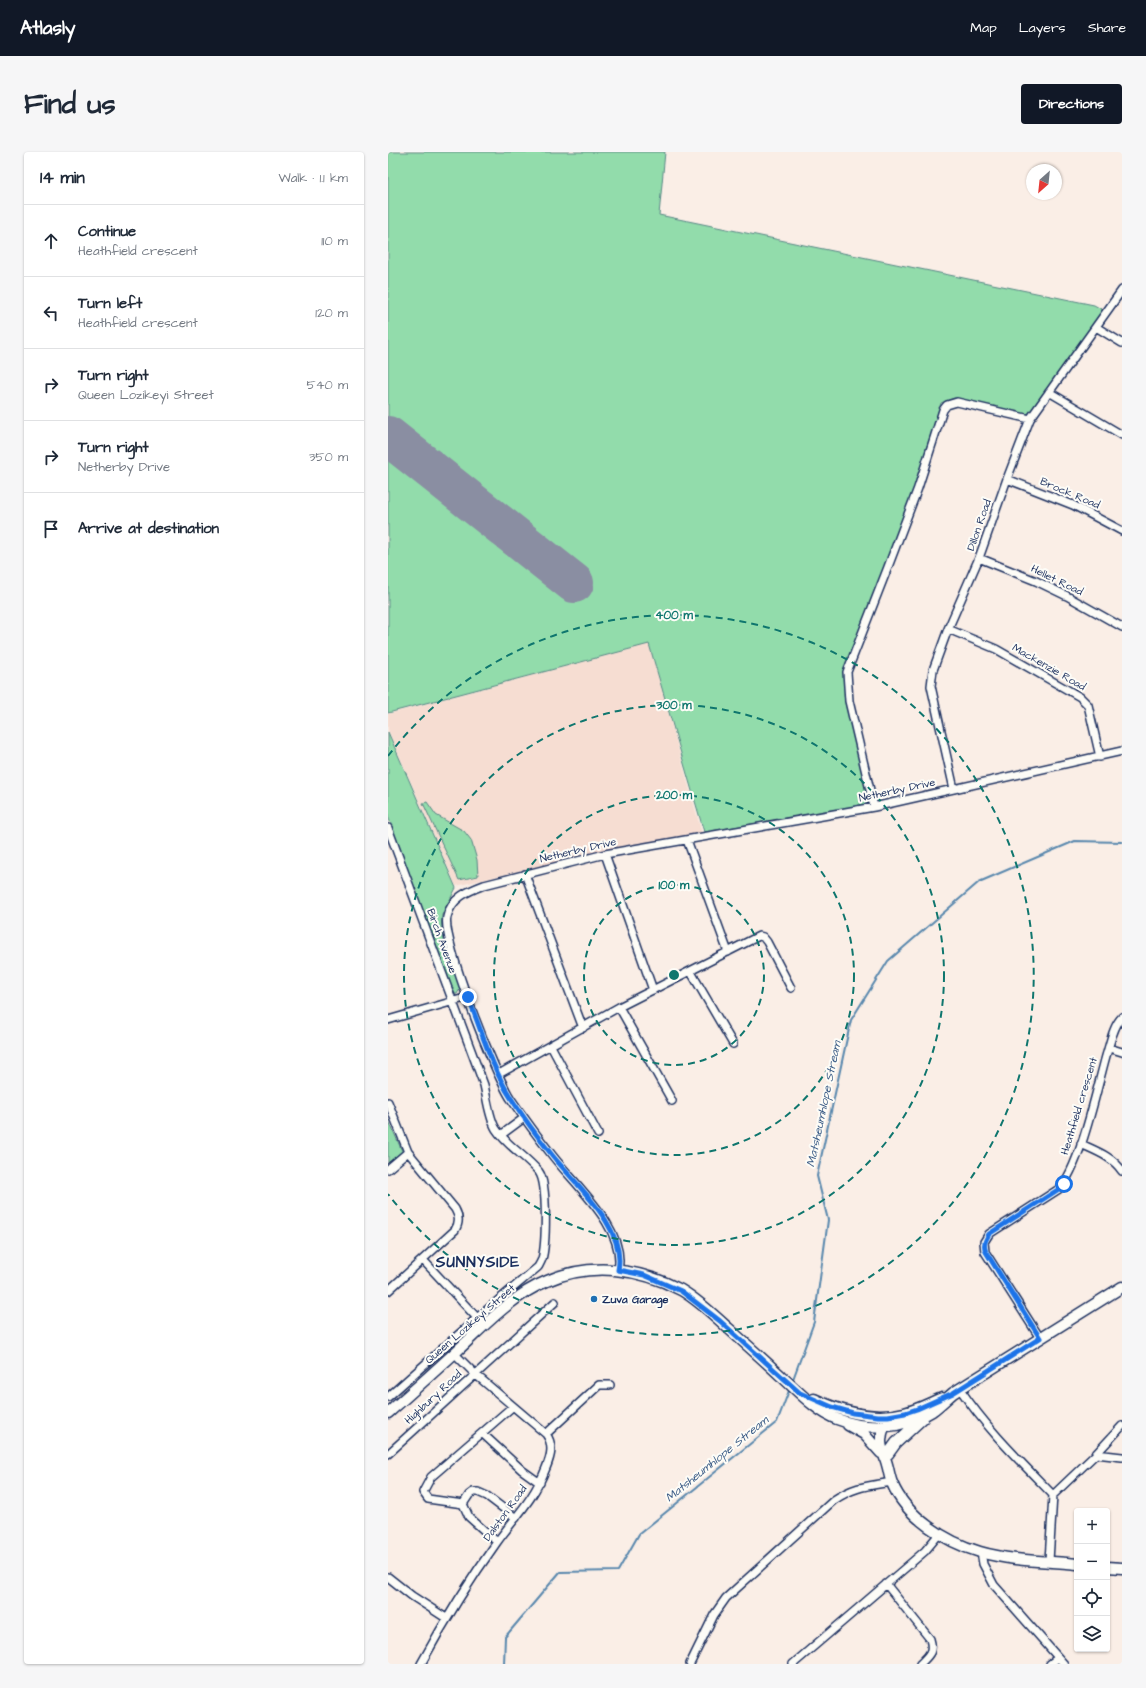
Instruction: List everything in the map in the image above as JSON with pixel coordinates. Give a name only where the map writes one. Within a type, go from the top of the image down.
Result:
[{"type":"main road","name":"Queen Lozikeyi Street","points":[[388,1413],[454,1353],[481,1322],[523,1293],[548,1280],[574,1272],[591,1270],[618,1270],[644,1275],[681,1291],[715,1316],[814,1405],[837,1419],[859,1424],[884,1427],[915,1419],[932,1410],[956,1391],[1122,1287]]},
{"type":"main road","name":"Queen Lozikeyi Street","points":[[800,1393],[832,1407],[864,1415],[878,1416],[905,1413],[956,1391]]},
{"type":"main road","points":[[886,1457],[896,1443],[932,1410]]},
{"type":"main road","points":[[905,1413],[884,1427],[880,1439],[892,1482],[904,1502],[916,1515],[940,1533],[969,1548],[981,1552],[1013,1558],[1074,1564]]},
{"type":"main road","points":[[864,1415],[884,1427]]},
{"type":"main road","points":[[837,1419],[864,1434],[886,1457]]},
{"type":"main road","points":[[1110,1567],[1122,1568]]},
{"type":"street","name":"Dillon Road","points":[[954,790],[930,681],[933,670],[948,629],[979,558],[1030,419],[1122,290]]},
{"type":"street","points":[[1096,327],[1122,343]]},
{"type":"street","points":[[1049,392],[1122,435]]},
{"type":"street","points":[[874,807],[850,701],[847,672],[918,488],[943,410],[947,405],[957,402],[1030,419]]},
{"type":"street","name":"Brock Road","points":[[1007,479],[1073,505],[1122,530]]},
{"type":"street","name":"Hellet Road","points":[[979,558],[1036,581],[1067,596],[1122,627]]},
{"type":"street","name":"Mackenzie Road","points":[[948,629],[996,649],[1080,697],[1088,705],[1100,757]]},
{"type":"street","name":"Netherby Drive","points":[[618,1270],[620,1261],[618,1251],[607,1221],[552,1155],[524,1118],[510,1097],[499,1074],[468,997],[447,935],[446,923],[449,910],[457,899],[469,891],[484,885],[605,854],[874,807],[1122,751]]},
{"type":"street","name":"Birch Avenue","points":[[388,828],[484,1085],[495,1128],[507,1143],[531,1163],[540,1174],[545,1196],[542,1259],[538,1267],[481,1322],[388,1397]]},
{"type":"street","points":[[687,840],[728,952]]},
{"type":"street","points":[[605,854],[653,990]]},
{"type":"street","points":[[525,874],[583,1028]]},
{"type":"street","points":[[499,1074],[619,1007],[761,936],[767,942],[791,988]]},
{"type":"street","points":[[691,972],[733,1044]]},
{"type":"street","points":[[388,1020],[468,997]]},
{"type":"street","points":[[619,1007],[672,1101]]},
{"type":"street","name":"Heathfield crescent","points":[[1040,1338],[986,1252],[984,1242],[989,1234],[1059,1189],[1064,1184],[1081,1144],[1108,1048],[1116,1026],[1122,1017]]},
{"type":"street","points":[[551,1046],[598,1134]]},
{"type":"street","points":[[1108,1048],[1122,1052]]},
{"type":"street","points":[[388,1102],[408,1152],[447,1198],[458,1214],[458,1226],[455,1230],[388,1291]]},
{"type":"street","points":[[501,1135],[524,1118]]},
{"type":"street","points":[[1081,1144],[1111,1159],[1122,1171]]},
{"type":"street","points":[[388,1169],[408,1152]]},
{"type":"street","points":[[423,1260],[481,1322]]},
{"type":"street","name":"Highbury Road","points":[[388,1454],[555,1302]]},
{"type":"street","points":[[454,1353],[512,1407],[546,1434],[599,1385],[610,1385]]},
{"type":"street","points":[[956,1391],[991,1431],[1053,1495]]},
{"type":"street","points":[[463,1504],[432,1500],[424,1496],[423,1492],[431,1478],[512,1407]]},
{"type":"street","points":[[1049,1561],[1053,1495],[1096,1454],[1122,1426]]},
{"type":"street","points":[[482,1434],[540,1484]]},
{"type":"street","name":"Dalston Road","points":[[421,1664],[446,1618],[497,1542],[533,1496],[540,1484],[550,1456],[551,1441],[546,1434]]},
{"type":"street","points":[[1096,1454],[1122,1457]]},
{"type":"street","points":[[690,1664],[714,1615],[726,1598],[829,1505],[847,1492],[859,1487],[892,1482]]},
{"type":"street","points":[[463,1504],[469,1495],[473,1492],[478,1492],[487,1496],[516,1518]]},
{"type":"street","points":[[463,1504],[469,1517],[497,1542]]},
{"type":"street","points":[[793,1664],[925,1550],[940,1533]]},
{"type":"street","points":[[981,1552],[984,1568],[994,1585],[1064,1664]]},
{"type":"street","points":[[388,1576],[412,1596],[446,1618]]},
{"type":"street","points":[[886,1584],[930,1639],[932,1646],[931,1652],[920,1664]]},
{"type":"street","points":[[1050,1664],[1058,1658]]},
{"type":"shaded area","points":[[649,644],[702,833],[604,851],[456,886],[388,730],[388,714]]},
{"type":"green space","points":[[388,152],[665,152],[659,215],[1094,305],[1103,310],[1031,414],[1027,416],[954,398],[941,403],[915,486],[845,672],[869,797],[865,805],[704,832],[649,644],[388,713]]},
{"type":"green space","points":[[388,732],[456,888],[442,915],[441,931],[459,982],[460,989],[457,994],[452,993],[388,816]]},
{"type":"green space","points":[[427,802],[436,815],[464,831],[471,840],[477,860],[478,876],[459,880],[423,803]]},
{"type":"green space","points":[[388,1119],[402,1151],[388,1163]]},
{"type":"waterway","name":"Matsheumhlope Stream","points":[[792,1382],[814,1322],[828,1220],[817,1176],[851,1020],[888,961],[979,882],[1075,841],[1122,842]]},
{"type":"waterway","name":"Matsheumhlope Stream","points":[[504,1664],[505,1637],[560,1572],[618,1571],[639,1534],[777,1422],[790,1388]]},
{"type":"runway","points":[[388,436],[574,583]]},
{"type":"place","name":"Zuva Garage","points":[[594,1299]]},
{"type":"district","name":"SUNNYSIDE","points":[[478,1262]]},
{"type":"route","points":[[468,997],[499,1074],[510,1097],[552,1155],[607,1221],[618,1251],[620,1261],[618,1270],[644,1275],[681,1291],[699,1303],[720,1321],[800,1393],[832,1407],[853,1413],[878,1416],[905,1413],[953,1393],[1040,1338],[986,1252],[984,1242],[989,1234],[1059,1189],[1064,1184]]}]
